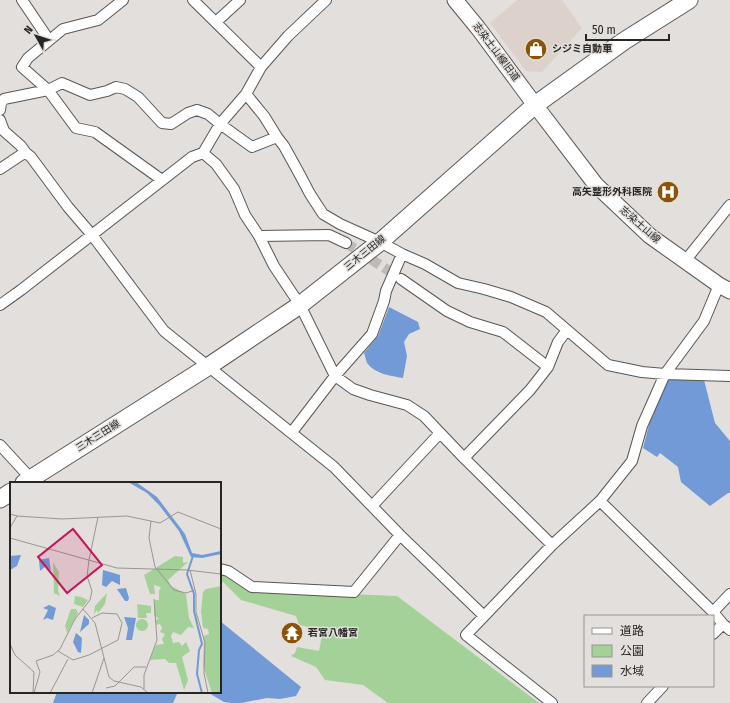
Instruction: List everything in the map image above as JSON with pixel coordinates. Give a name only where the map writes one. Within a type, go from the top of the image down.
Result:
[{"type":"main road","name":"志染土山線旧道","points":[[455,0],[478,28],[535,105]]},
{"type":"main road","name":"三木三田線","points":[[30,482],[300,305],[380,242],[535,105],[624,40],[689,0]]},
{"type":"main road","name":"志染土山線","points":[[535,105],[596,185],[650,236],[725,288]]},
{"type":"main road","points":[[0,499],[10,493]]},
{"type":"street","points":[[22,0],[48,40]]},
{"type":"street","points":[[123,0],[98,20],[63,29],[28,58],[22,68],[48,90],[76,128],[94,132],[162,180]]},
{"type":"street","points":[[194,0],[261,67]]},
{"type":"street","points":[[216,22],[240,0]]},
{"type":"street","points":[[0,306],[192,157],[203,153],[220,124],[246,94],[261,67],[288,36],[326,0]]},
{"type":"street","points":[[0,110],[1,103],[4,99],[48,90],[62,83],[90,95],[116,87],[125,88],[138,97],[162,122],[171,124],[188,112],[197,110],[208,114],[252,147],[277,137]]},
{"type":"street","points":[[246,94],[264,116],[284,146],[310,194],[323,214],[340,224],[425,264],[458,282],[511,297],[546,312],[608,365],[642,372],[730,376]]},
{"type":"street","points":[[0,120],[4,130],[21,146],[26,153],[31,156],[68,207],[92,235],[164,331],[334,466],[400,535],[484,616]]},
{"type":"street","points":[[0,169],[26,153]]},
{"type":"street","points":[[203,153],[216,164],[234,189],[245,215],[259,236],[274,266],[300,305],[335,376],[353,389],[407,405],[424,416],[552,545]]},
{"type":"street","points":[[685,261],[730,205]]},
{"type":"street","points":[[259,236],[329,235],[346,243]]},
{"type":"street","points":[[292,432],[335,376],[372,334],[386,291],[402,254]]},
{"type":"street","points":[[401,279],[447,311],[470,322],[503,332],[548,367]]},
{"type":"street","points":[[552,703],[466,635],[552,545],[600,501],[632,461],[642,426],[666,374],[704,321],[725,288]]},
{"type":"street","points":[[464,458],[530,390],[548,367],[558,342],[567,330]]},
{"type":"street","points":[[372,506],[440,433]]},
{"type":"street","points":[[0,445],[30,482]]},
{"type":"street","points":[[600,501],[713,612],[726,627],[714,633]]},
{"type":"street","points":[[221,569],[228,571],[252,587],[354,592],[400,535]]},
{"type":"street","points":[[713,612],[730,594]]},
{"type":"street","points":[[647,703],[662,687]]},
{"type":"shaded area","name":"シジミ自動車","points":[[517,0],[562,0],[582,28],[542,72],[526,71],[490,23]]},
{"type":"green space","points":[[221,574],[246,590],[397,596],[539,703],[388,703],[363,685],[325,680],[316,667],[291,656],[295,653],[297,647],[319,651],[323,630],[299,625],[296,616],[241,600],[221,581]]},
{"type":"water","points":[[389,307],[418,322],[420,329],[409,334],[404,342],[407,356],[403,378],[374,370],[367,363],[364,353],[378,336]]},
{"type":"water","points":[[671,379],[704,380],[715,423],[730,441],[730,493],[710,506],[681,482],[678,467],[660,453],[657,457],[643,448],[651,417],[667,381]]},
{"type":"water","points":[[221,622],[301,687],[296,696],[280,699],[267,698],[241,703],[224,702],[209,693],[221,693]]},
{"type":"water","points":[[57,693],[179,693],[177,694],[173,703],[53,703]]},
{"type":"tunnel","points":[[346,243],[400,278]]},
{"type":"place","name":"シジミ自動車","points":[[536,49]]},
{"type":"place","name":"高矢整形外科医院","points":[[668,192]]},
{"type":"place","name":"若宮八幡宮","points":[[292,633]]}]
